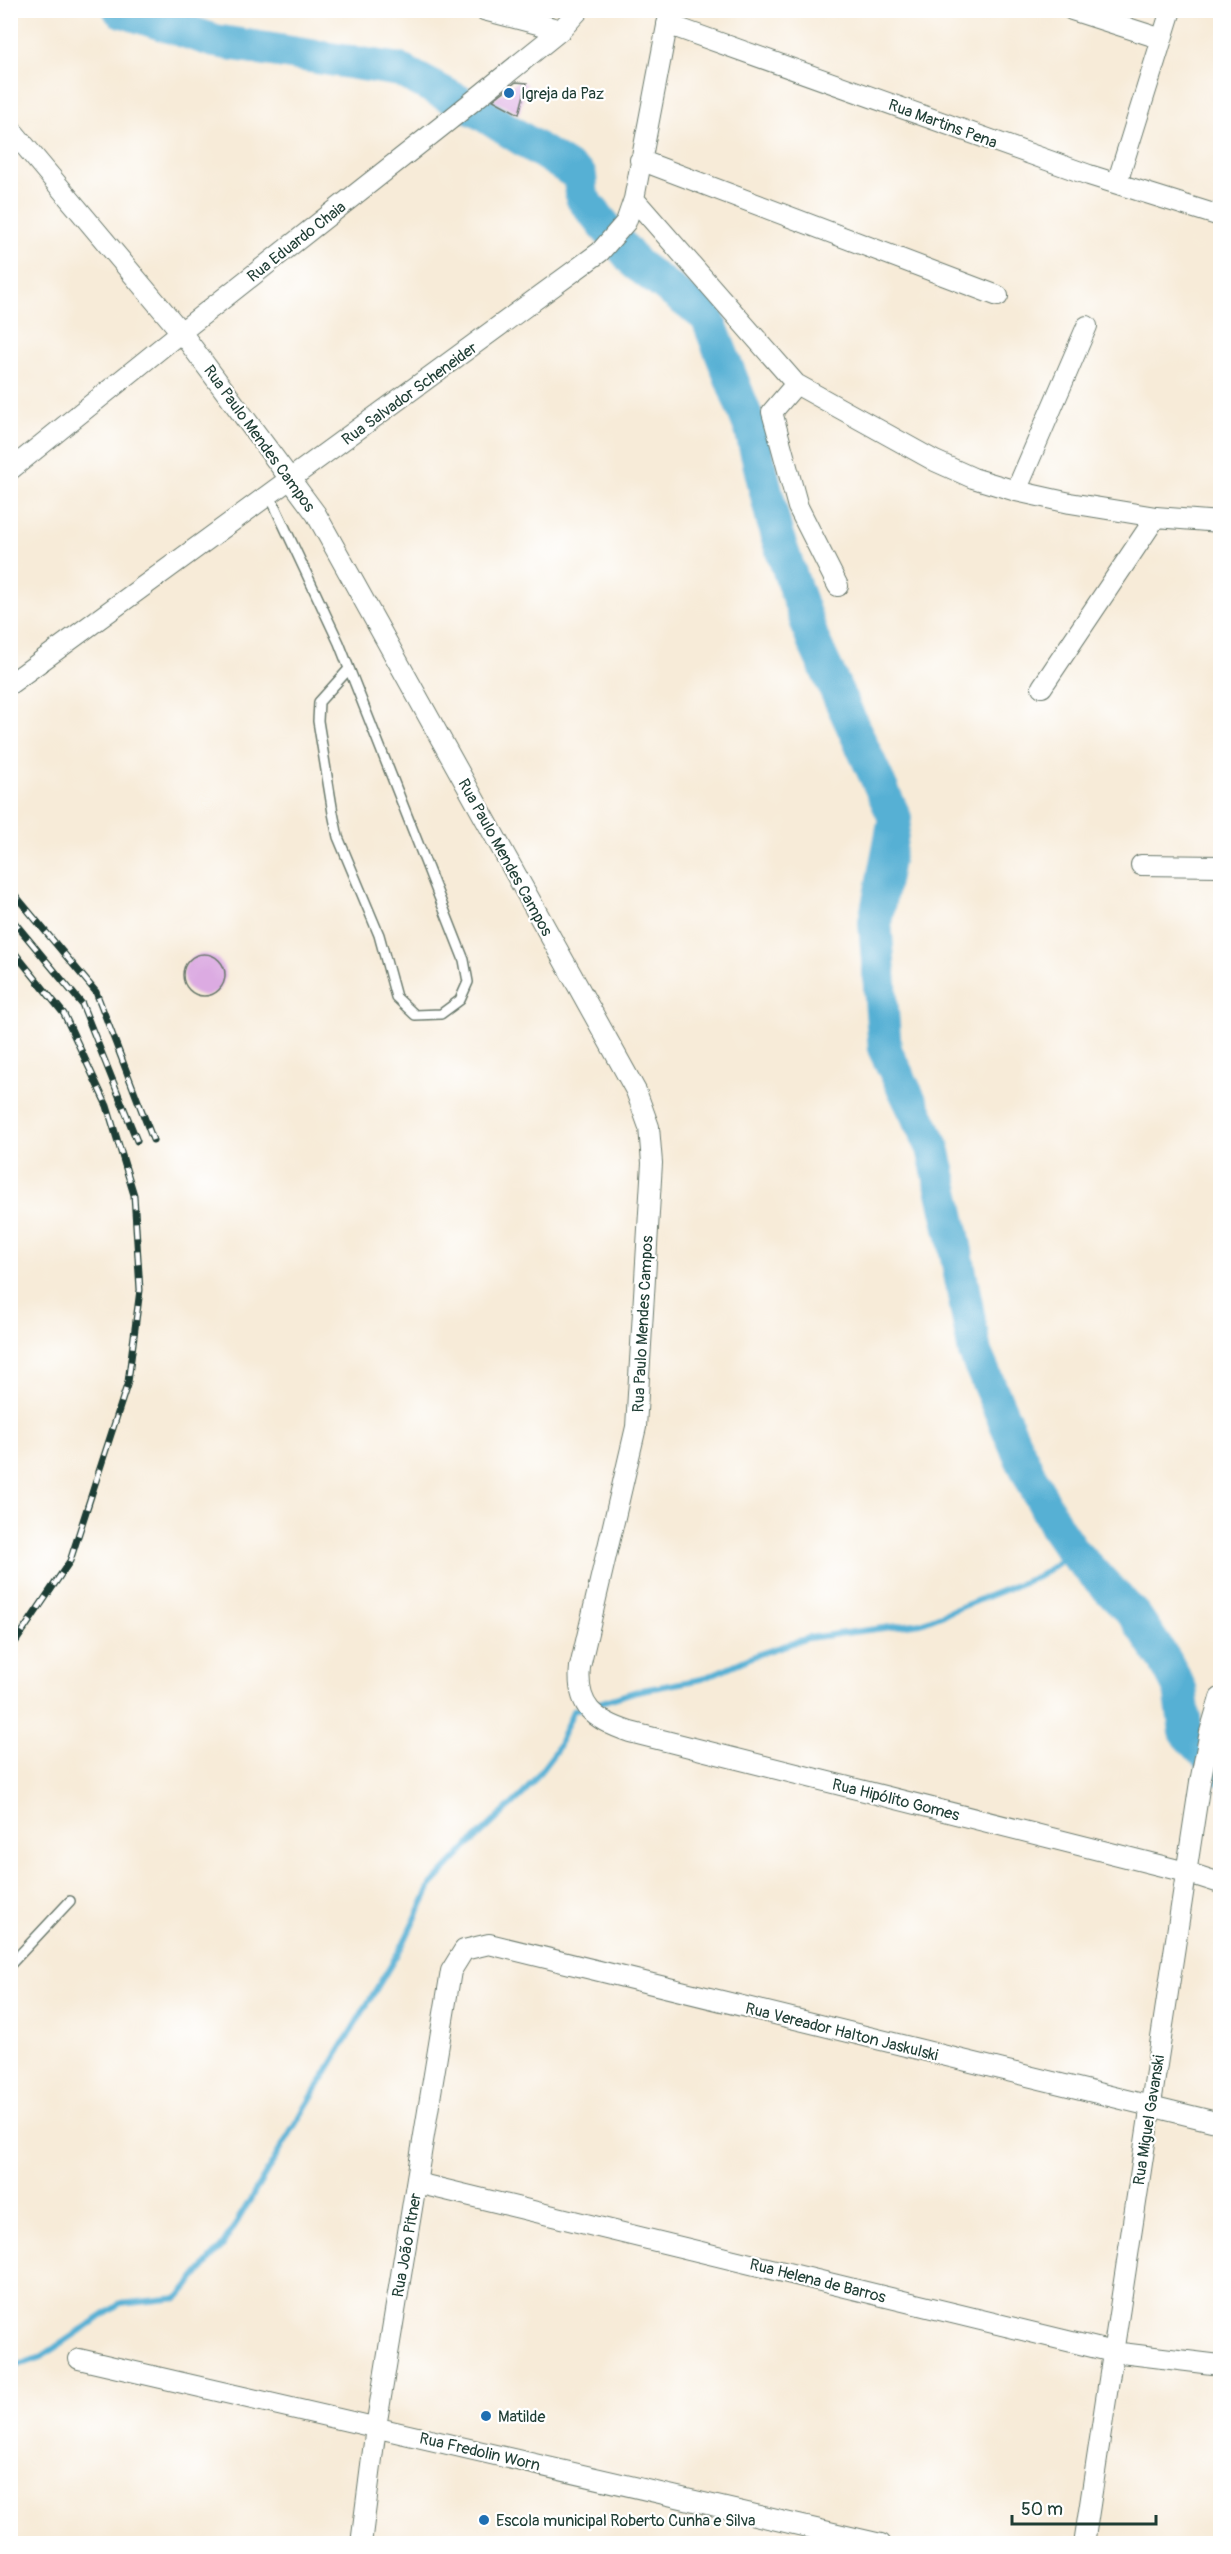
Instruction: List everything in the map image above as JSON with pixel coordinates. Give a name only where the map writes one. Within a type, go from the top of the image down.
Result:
[{"type":"street","points":[[484,10],[561,30]]},
{"type":"street","name":"Rua Eduardo Chaia","points":[[10,470],[561,30],[579,10]]},
{"type":"street","points":[[1072,10],[1162,39]]},
{"type":"street","points":[[1117,183],[1171,10]]},
{"type":"street","name":"Rua Salvador Scheneider","points":[[10,684],[600,252],[626,222],[634,199],[668,17]]},
{"type":"street","name":"Rua Martins Pena","points":[[668,17],[1117,183],[1221,216]]},
{"type":"street","name":"Rua Paulo Mendes Campos","points":[[10,128],[181,332],[316,514],[612,1046],[636,1091],[649,1126],[652,1163],[636,1427],[580,1667],[578,1684],[587,1706]]},
{"type":"street","points":[[640,160],[998,296]]},
{"type":"street","points":[[634,199],[796,384],[935,461],[973,478],[1016,491],[1070,503],[1156,517],[1221,522]]},
{"type":"street","points":[[1016,491],[1087,326]]},
{"type":"street","points":[[796,384],[772,412],[798,507],[838,586]]},
{"type":"street","points":[[1042,687],[1156,517]]},
{"type":"street","points":[[1141,865],[1221,866]]},
{"type":"street","name":"Rua Miguel Gavanski","points":[[1084,2544],[1200,1782],[1210,1732],[1221,1698]]},
{"type":"street","name":"Rua Hipólito Gomes","points":[[587,1706],[608,1725],[630,1732],[1186,1872],[1221,1883]]},
{"type":"street","name":"Rua Vereador Halton Jaskulski","points":[[464,1950],[489,1944],[1221,2123]]},
{"type":"street","name":"Rua João Pitner","points":[[361,2544],[376,2427],[451,1971],[464,1950]]},
{"type":"street","name":"Rua Helena de Barros","points":[[417,2183],[1113,2352],[1221,2365]]},
{"type":"street","name":"Rua Fredolin Worn","points":[[79,2359],[881,2544]]},
{"type":"lane","points":[[270,495],[339,643],[464,960],[468,982],[460,1000],[441,1014],[414,1015],[396,997],[379,934],[338,837],[322,748],[318,711],[319,702],[348,670]]},
{"type":"lane","points":[[10,1965],[70,1900]]},
{"type":"building","name":"Igreja da Paz","points":[[516,82],[527,83],[519,114],[493,100]]},
{"type":"building","points":[[204,954],[212,955],[219,960],[224,967],[224,983],[219,990],[212,995],[204,996],[196,995],[189,990],[184,983],[183,975],[184,967],[189,960],[196,955]]},
{"type":"waterway","points":[[120,10],[215,41],[400,70],[481,113],[580,176],[582,198],[636,264],[707,317],[751,429],[776,533],[813,640],[895,818],[875,922],[885,1050],[933,1148],[953,1236],[975,1353],[1021,1458],[1056,1527],[1073,1552],[1135,1616],[1166,1662],[1180,1689],[1186,1732],[1220,1769]]},
{"type":"waterway","points":[[10,2368],[41,2357],[120,2304],[178,2298],[223,2245],[402,1946],[432,1884],[524,1793],[556,1751],[573,1711],[637,1691],[702,1679],[759,1654],[808,1638],[921,1623],[1039,1576],[1073,1552]]},
{"type":"railway","points":[[10,889],[96,992],[153,1140]]},
{"type":"railway","points":[[10,917],[82,1004],[137,1141]]},
{"type":"railway","points":[[10,947],[64,1014],[107,1106],[134,1195],[140,1290],[128,1382],[70,1561],[10,1650]]},
{"type":"place","name":"Igreja da Paz","points":[[509,93]]},
{"type":"place","name":"Matilde","points":[[486,2416]]},
{"type":"place","name":"Escola municipal Roberto Cunha e Silva","points":[[484,2520]]}]
